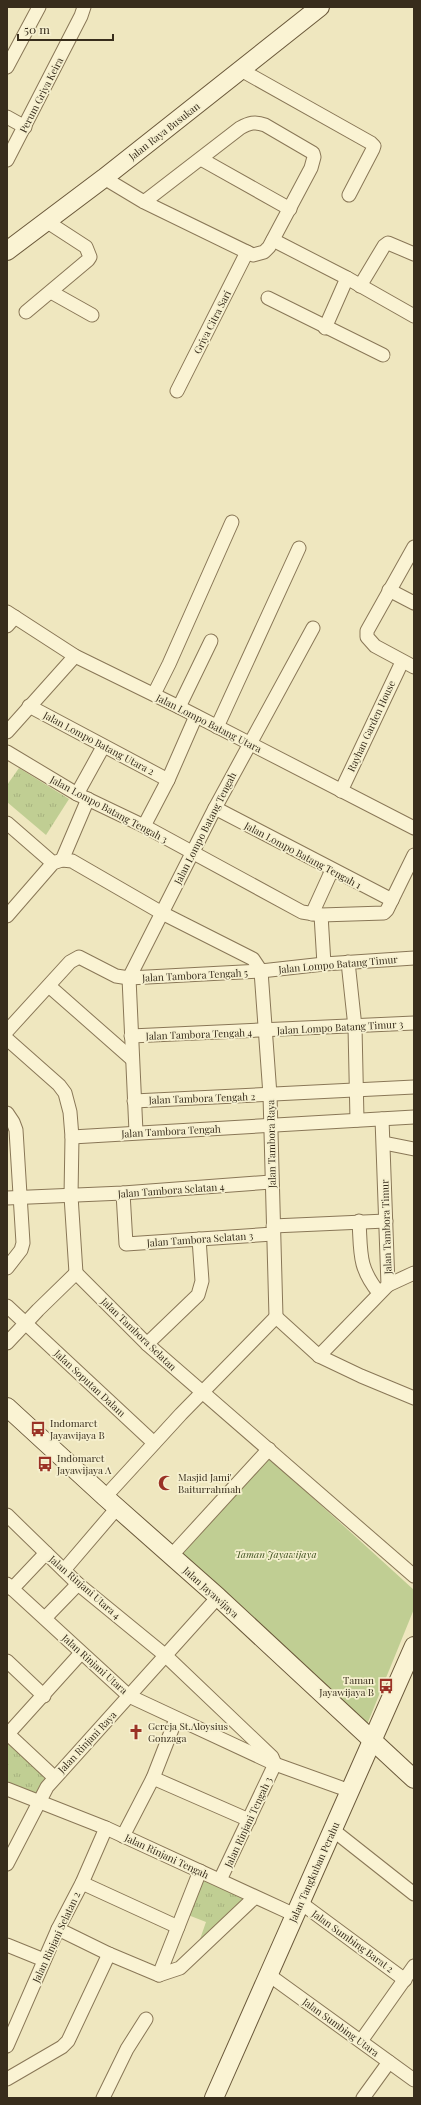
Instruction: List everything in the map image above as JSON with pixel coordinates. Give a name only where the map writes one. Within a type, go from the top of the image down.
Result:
[{"type":"main road","name":"Jalan Raya Busukan","points":[[7,251],[46,220],[104,178],[320,7]]},
{"type":"main road","name":"Jalan Jayawijaya","points":[[10,1417],[218,1597],[414,1779]]},
{"type":"main road","name":"Jalan Tangkuban Perahu","points":[[214,2098],[414,1646]]},
{"type":"street","points":[[7,67],[38,7]]},
{"type":"street","name":"Perum Griya Keira","points":[[7,160],[81,16],[84,7]]},
{"type":"street","points":[[241,70],[374,146],[349,195]]},
{"type":"street","points":[[7,117],[25,127]]},
{"type":"street","points":[[104,178],[144,202],[253,255],[264,252],[273,240],[313,162],[313,153],[310,149],[265,125],[258,122],[251,122],[240,128],[144,202]]},
{"type":"street","points":[[201,159],[290,208]]},
{"type":"street","points":[[26,312],[88,260],[88,250],[46,220]]},
{"type":"street","points":[[273,240],[347,278],[414,316]]},
{"type":"street","points":[[360,286],[384,246],[388,243],[414,254]]},
{"type":"street","name":"Griya Citra Sari","points":[[177,392],[247,252]]},
{"type":"street","points":[[67,301],[75,272]]},
{"type":"street","points":[[325,328],[347,278]]},
{"type":"street","points":[[51,292],[92,315]]},
{"type":"street","points":[[268,298],[325,328],[382,355]]},
{"type":"street","points":[[154,694],[169,664],[232,522]]},
{"type":"street","points":[[414,547],[367,631],[367,637],[375,646],[402,662],[414,667]]},
{"type":"street","points":[[217,727],[299,548]]},
{"type":"street","points":[[389,590],[414,603]]},
{"type":"street","name":"Jalan Lompo Batang Utara","points":[[10,618],[75,656],[154,694],[414,828]]},
{"type":"street","name":"Jalan Lompo Batang Tengah","points":[[129,978],[215,808],[313,628]]},
{"type":"street","points":[[179,707],[211,641]]},
{"type":"street","points":[[7,732],[75,656]]},
{"type":"street","name":"Rayhan Garden House","points":[[341,791],[402,662]]},
{"type":"street","name":"Jalan Lompo Batang Utara 2","points":[[29,706],[103,747],[168,780]]},
{"type":"street","points":[[144,826],[168,780],[196,716]]},
{"type":"street","points":[[7,916],[58,862],[82,796],[103,747]]},
{"type":"street","name":"Jalan Lompo Batang Tengah 3","points":[[7,752],[82,796],[144,826],[302,912],[317,914]]},
{"type":"street","name":"Jalan Lompo Batang Tengah 1","points":[[215,808],[392,900]]},
{"type":"street","points":[[7,823],[58,862],[72,861],[162,913],[253,959],[259,965],[261,972]]},
{"type":"street","points":[[317,914],[384,913],[387,910],[414,855]]},
{"type":"street","points":[[324,964],[317,914],[332,870]]},
{"type":"street","name":"Jalan Tambora Tengah 5","points":[[49,986],[70,962],[79,957],[116,976],[129,978],[261,972]]},
{"type":"street","name":"Jalan Lompo Batang Timur","points":[[261,972],[324,964],[414,958]]},
{"type":"street","points":[[348,962],[355,1026],[357,1120]]},
{"type":"street","name":"Jalan Tambora Raya","points":[[261,972],[270,1095],[271,1182],[276,1317]]},
{"type":"street","points":[[129,978],[136,1132]]},
{"type":"street","points":[[7,1031],[49,986],[132,1059]]},
{"type":"street","name":"Jalan Lompo Batang Timur 3","points":[[266,1031],[414,1023]]},
{"type":"street","name":"Jalan Tambora Tengah 4","points":[[131,1036],[266,1031]]},
{"type":"street","points":[[7,1039],[65,1093],[69,1101],[72,1137],[71,1196],[76,1273],[48,1299],[7,1343]]},
{"type":"street","name":"Jalan Tambora Tengah 2","points":[[134,1101],[414,1087]]},
{"type":"street","points":[[7,1113],[16,1130],[13,1197],[23,1243],[21,1250],[7,1268]]},
{"type":"street","name":"Jalan Tambora Tengah","points":[[72,1137],[136,1132],[271,1126],[414,1117]]},
{"type":"street","name":"Jalan Tambora Timur","points":[[382,1119],[386,1221],[383,1289]]},
{"type":"street","points":[[384,1143],[414,1149]]},
{"type":"street","name":"Jalan Tambora Selatan 4","points":[[13,1197],[123,1193],[271,1182]]},
{"type":"street","name":"Jalan Tambora Selatan 3","points":[[123,1193],[126,1244],[199,1239],[359,1221],[386,1221]]},
{"type":"street","points":[[359,1221],[364,1271],[383,1289]]},
{"type":"street","points":[[147,1344],[198,1295],[202,1281],[199,1239]]},
{"type":"street","name":"Jalan Tambora Selatan","points":[[76,1273],[147,1344],[414,1576]]},
{"type":"street","points":[[319,1356],[383,1289],[414,1273]]},
{"type":"street","name":"Jalan Soputan Dalam","points":[[7,1306],[154,1443]]},
{"type":"street","points":[[64,1570],[154,1443],[276,1317],[319,1356],[361,1376],[414,1398]]},
{"type":"street","points":[[171,1556],[269,1449]]},
{"type":"street","name":"Jalan Rinjani Utara 4","points":[[7,1515],[78,1584],[166,1656],[268,1752],[275,1764]]},
{"type":"street","points":[[10,1586],[46,1553]]},
{"type":"street","points":[[45,1618],[78,1584]]},
{"type":"street","name":"Jalan Rinjani Utara","points":[[10,1586],[129,1696],[275,1764],[350,1791]]},
{"type":"street","name":"Jalan Rinjani Raya","points":[[7,1864],[38,1802],[54,1777],[166,1656],[218,1597]]},
{"type":"street","points":[[54,1777],[7,1735],[44,1696],[81,1652]]},
{"type":"street","points":[[7,1661],[44,1696]]},
{"type":"street","points":[[123,1836],[153,1778],[176,1719]]},
{"type":"street","name":"Jalan Rinjani Tengah 3","points":[[220,1880],[275,1764]]},
{"type":"street","points":[[153,1778],[249,1820]]},
{"type":"street","name":"Jalan Rinjani Tengah","points":[[7,1789],[106,1828],[220,1880],[254,1898],[298,1909]]},
{"type":"street","name":"Jalan Rinjani Selatan 2","points":[[7,2046],[58,1929],[82,1883],[106,1828]]},
{"type":"street","points":[[333,1830],[414,1894]]},
{"type":"street","points":[[158,1975],[200,1872]]},
{"type":"street","points":[[82,1883],[178,1927]]},
{"type":"street","points":[[58,1929],[109,1954],[158,1975],[180,1968],[254,1898]]},
{"type":"street","name":"Jalan Sumbing Barat 2","points":[[298,1909],[405,1980]]},
{"type":"street","points":[[7,1945],[44,1960]]},
{"type":"street","points":[[8,2080],[62,2047],[68,2041],[109,1954]]},
{"type":"street","points":[[361,2041],[414,1966]]},
{"type":"street","name":"Jalan Sumbing Utara","points":[[269,1975],[414,2080]]},
{"type":"street","points":[[103,2098],[126,2049],[146,2019]]},
{"type":"street","points":[[364,2098],[389,2062]]},
{"type":"green space","points":[[19,768],[69,799],[46,835],[7,802],[7,785]]},
{"type":"green space","name":"Taman Jayawijaya","points":[[267,1456],[414,1590],[414,1609],[366,1727],[179,1556]]},
{"type":"green space","points":[[7,1740],[50,1778],[36,1798],[7,1786]]},
{"type":"green space","points":[[202,1877],[248,1899],[198,1945],[206,1922],[188,1915]]},
{"type":"place","name":"Indomaret Jayawijaya B","points":[[38,1429]]},
{"type":"place","name":"Indomaret Jayawijaya A","points":[[45,1464]]},
{"type":"place","name":"Masjid Jami' Baiturrahmah","points":[[166,1483]]},
{"type":"place","name":"Taman Jayawijaya B","points":[[386,1686]]},
{"type":"place","name":"Gereja St.Aloysius Gonzaga","points":[[136,1732]]}]
